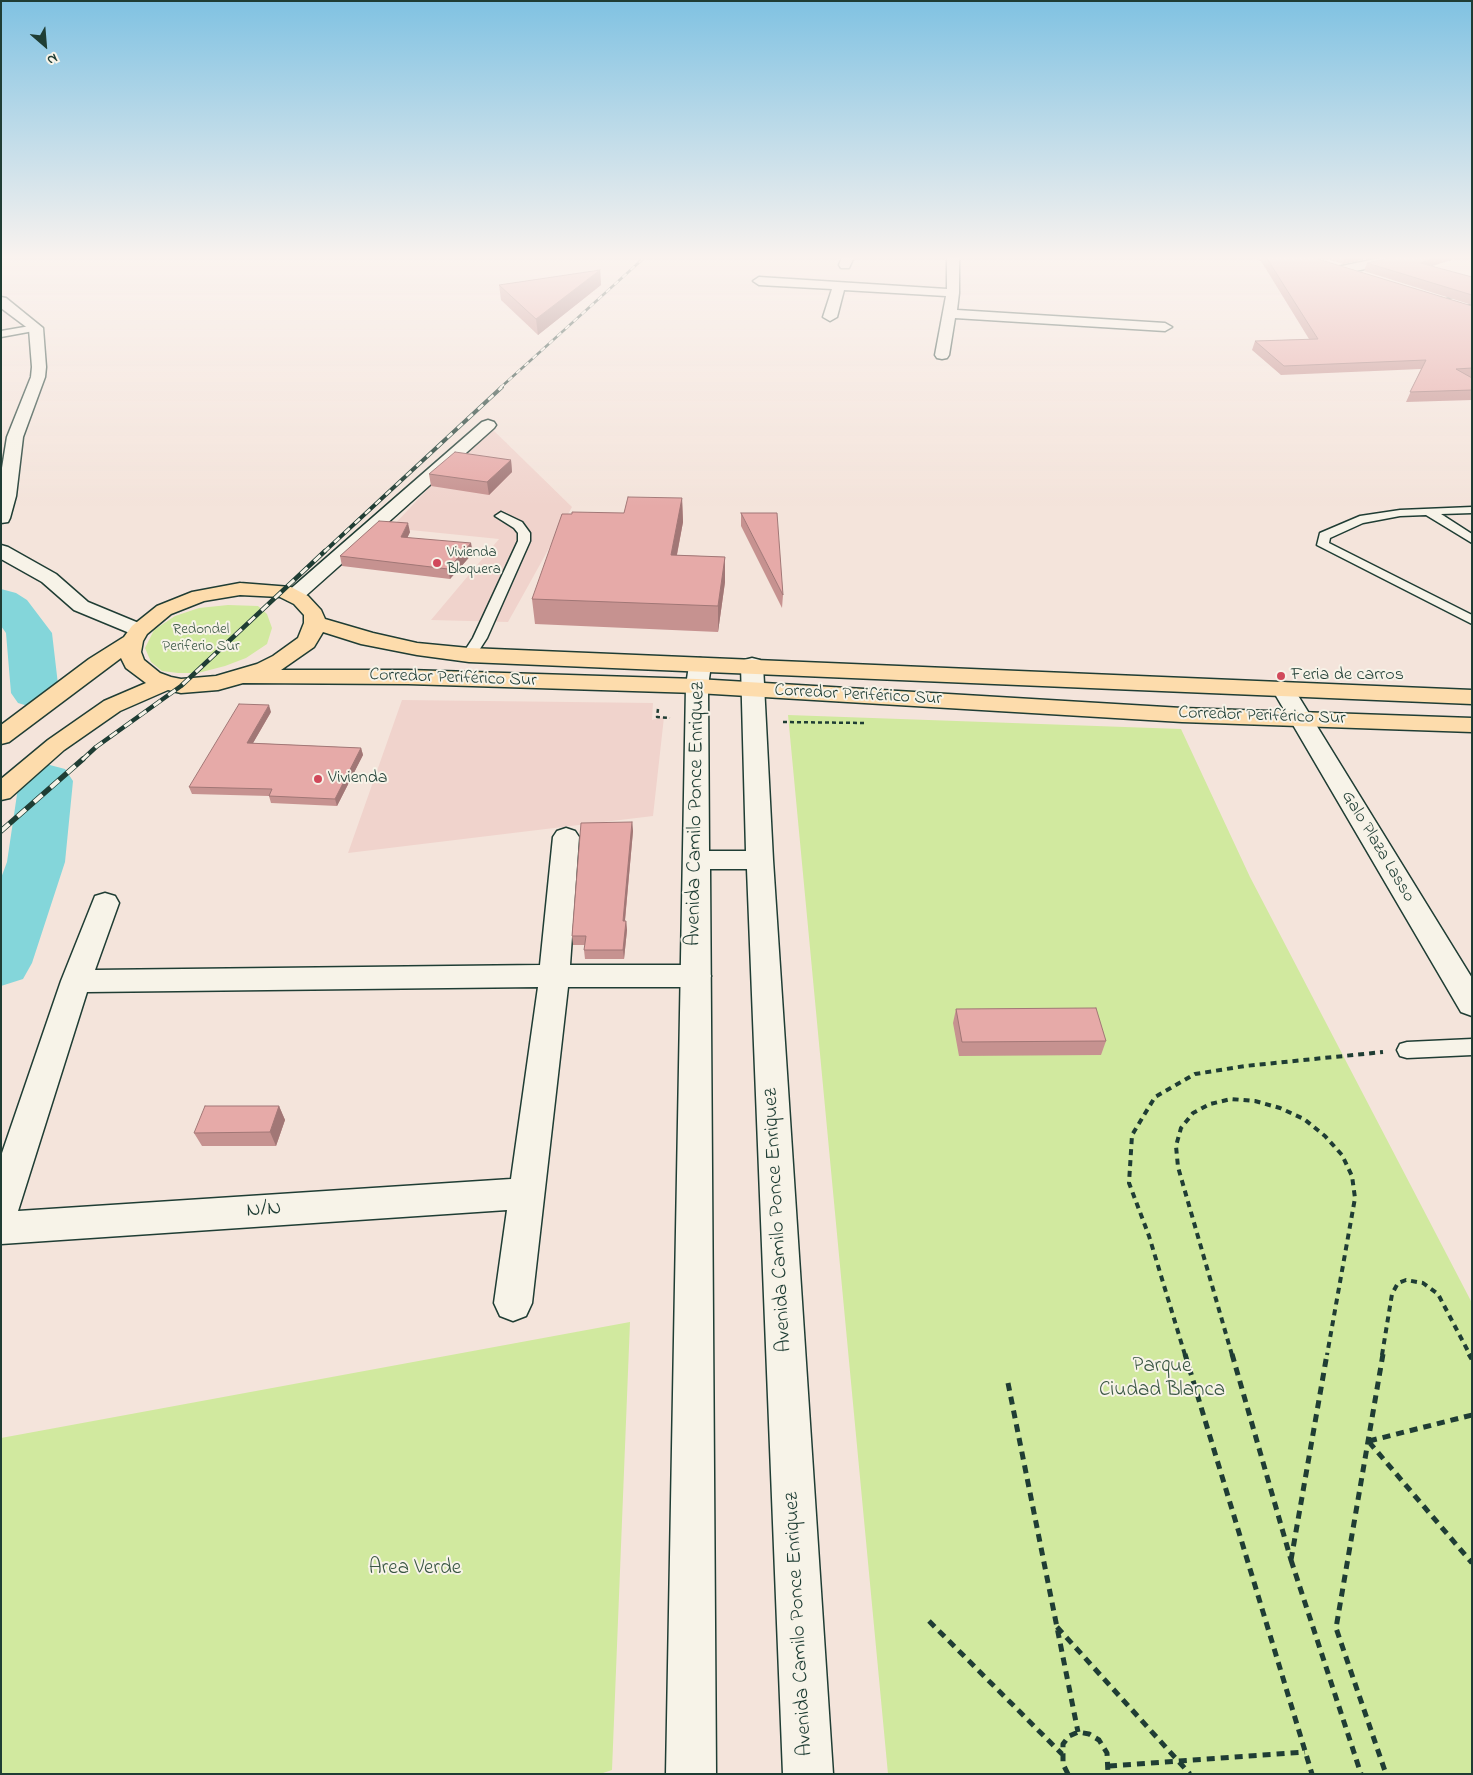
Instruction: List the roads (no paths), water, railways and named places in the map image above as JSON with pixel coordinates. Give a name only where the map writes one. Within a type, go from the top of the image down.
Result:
[{"type":"main road","points":[[1,737],[135,636],[164,610],[200,596],[220,591],[258,589],[284,591],[308,606],[314,614],[315,623],[306,642],[295,652],[265,669],[218,683],[181,686],[152,678],[134,663],[130,652],[135,636]]},
{"type":"main road","name":"Corredor Periférico Sur","points":[[315,623],[369,639],[417,650],[698,675]]},
{"type":"main road","name":"Corredor Periférico Sur","points":[[243,676],[698,675],[1283,689],[1472,697]]},
{"type":"main road","name":"Corredor Periférico Sur","points":[[753,677],[1182,716],[1299,718],[1472,725]]},
{"type":"main road","points":[[1,792],[56,745],[90,720],[112,706],[166,683]]},
{"type":"street","points":[[1,518],[15,437],[38,377],[37,340]]},
{"type":"street","points":[[942,356],[945,340]]},
{"type":"street","points":[[294,596],[488,425]]},
{"type":"street","points":[[1,551],[49,578],[81,606],[135,636]]},
{"type":"street","name":"Avenida Camilo Ponce Enriquez","points":[[691,1774],[698,675]]},
{"type":"street","name":"Avenida Camilo Ponce Enriquez","points":[[753,677],[760,860],[808,1774]]},
{"type":"street","name":"Galo Plaza Lasso","points":[[1283,689],[1472,1004]]},
{"type":"street","points":[[513,1303],[554,976],[566,838]]},
{"type":"street","points":[[696,860],[760,860]]},
{"type":"street","points":[[1,1209],[104,903]]},
{"type":"street","points":[[76,982],[696,976]]},
{"type":"street","name":"N/N","points":[[1,1228],[527,1193]]},
{"type":"lane","points":[[1472,510],[1400,513],[1360,520],[1324,536],[1323,545],[1472,620]]},
{"type":"lane","points":[[1428,511],[1469,536]]},
{"type":"lane","points":[[469,655],[480,638],[524,541],[524,533],[518,526],[501,516]]},
{"type":"lane","points":[[1407,1050],[1472,1046]]},
{"type":"waterway","points":[[1,602],[11,609],[29,633],[35,693]]},
{"type":"waterway","points":[[1,963],[36,862],[46,781]]},
{"type":"railway","points":[[500,388],[553,340]]},
{"type":"railway","points":[[324,552],[502,387]]},
{"type":"railway","points":[[82,760],[96,747],[181,686],[325,551]]},
{"type":"railway","points":[[1,831],[83,759]]},
{"type":"place","name":"Vivienda Bloquera","points":[[437,563]]},
{"type":"place","name":"Feria de carros","points":[[1281,676]]},
{"type":"place","name":"Vivienda","points":[[318,779]]},
{"type":"park label","name":"Redondel Periferio Sur","points":[[201,640]]},
{"type":"park label","name":"Parque Ciudad Blanca","points":[[1162,1380]]},
{"type":"park label","name":"Area Verde","points":[[415,1570]]}]
